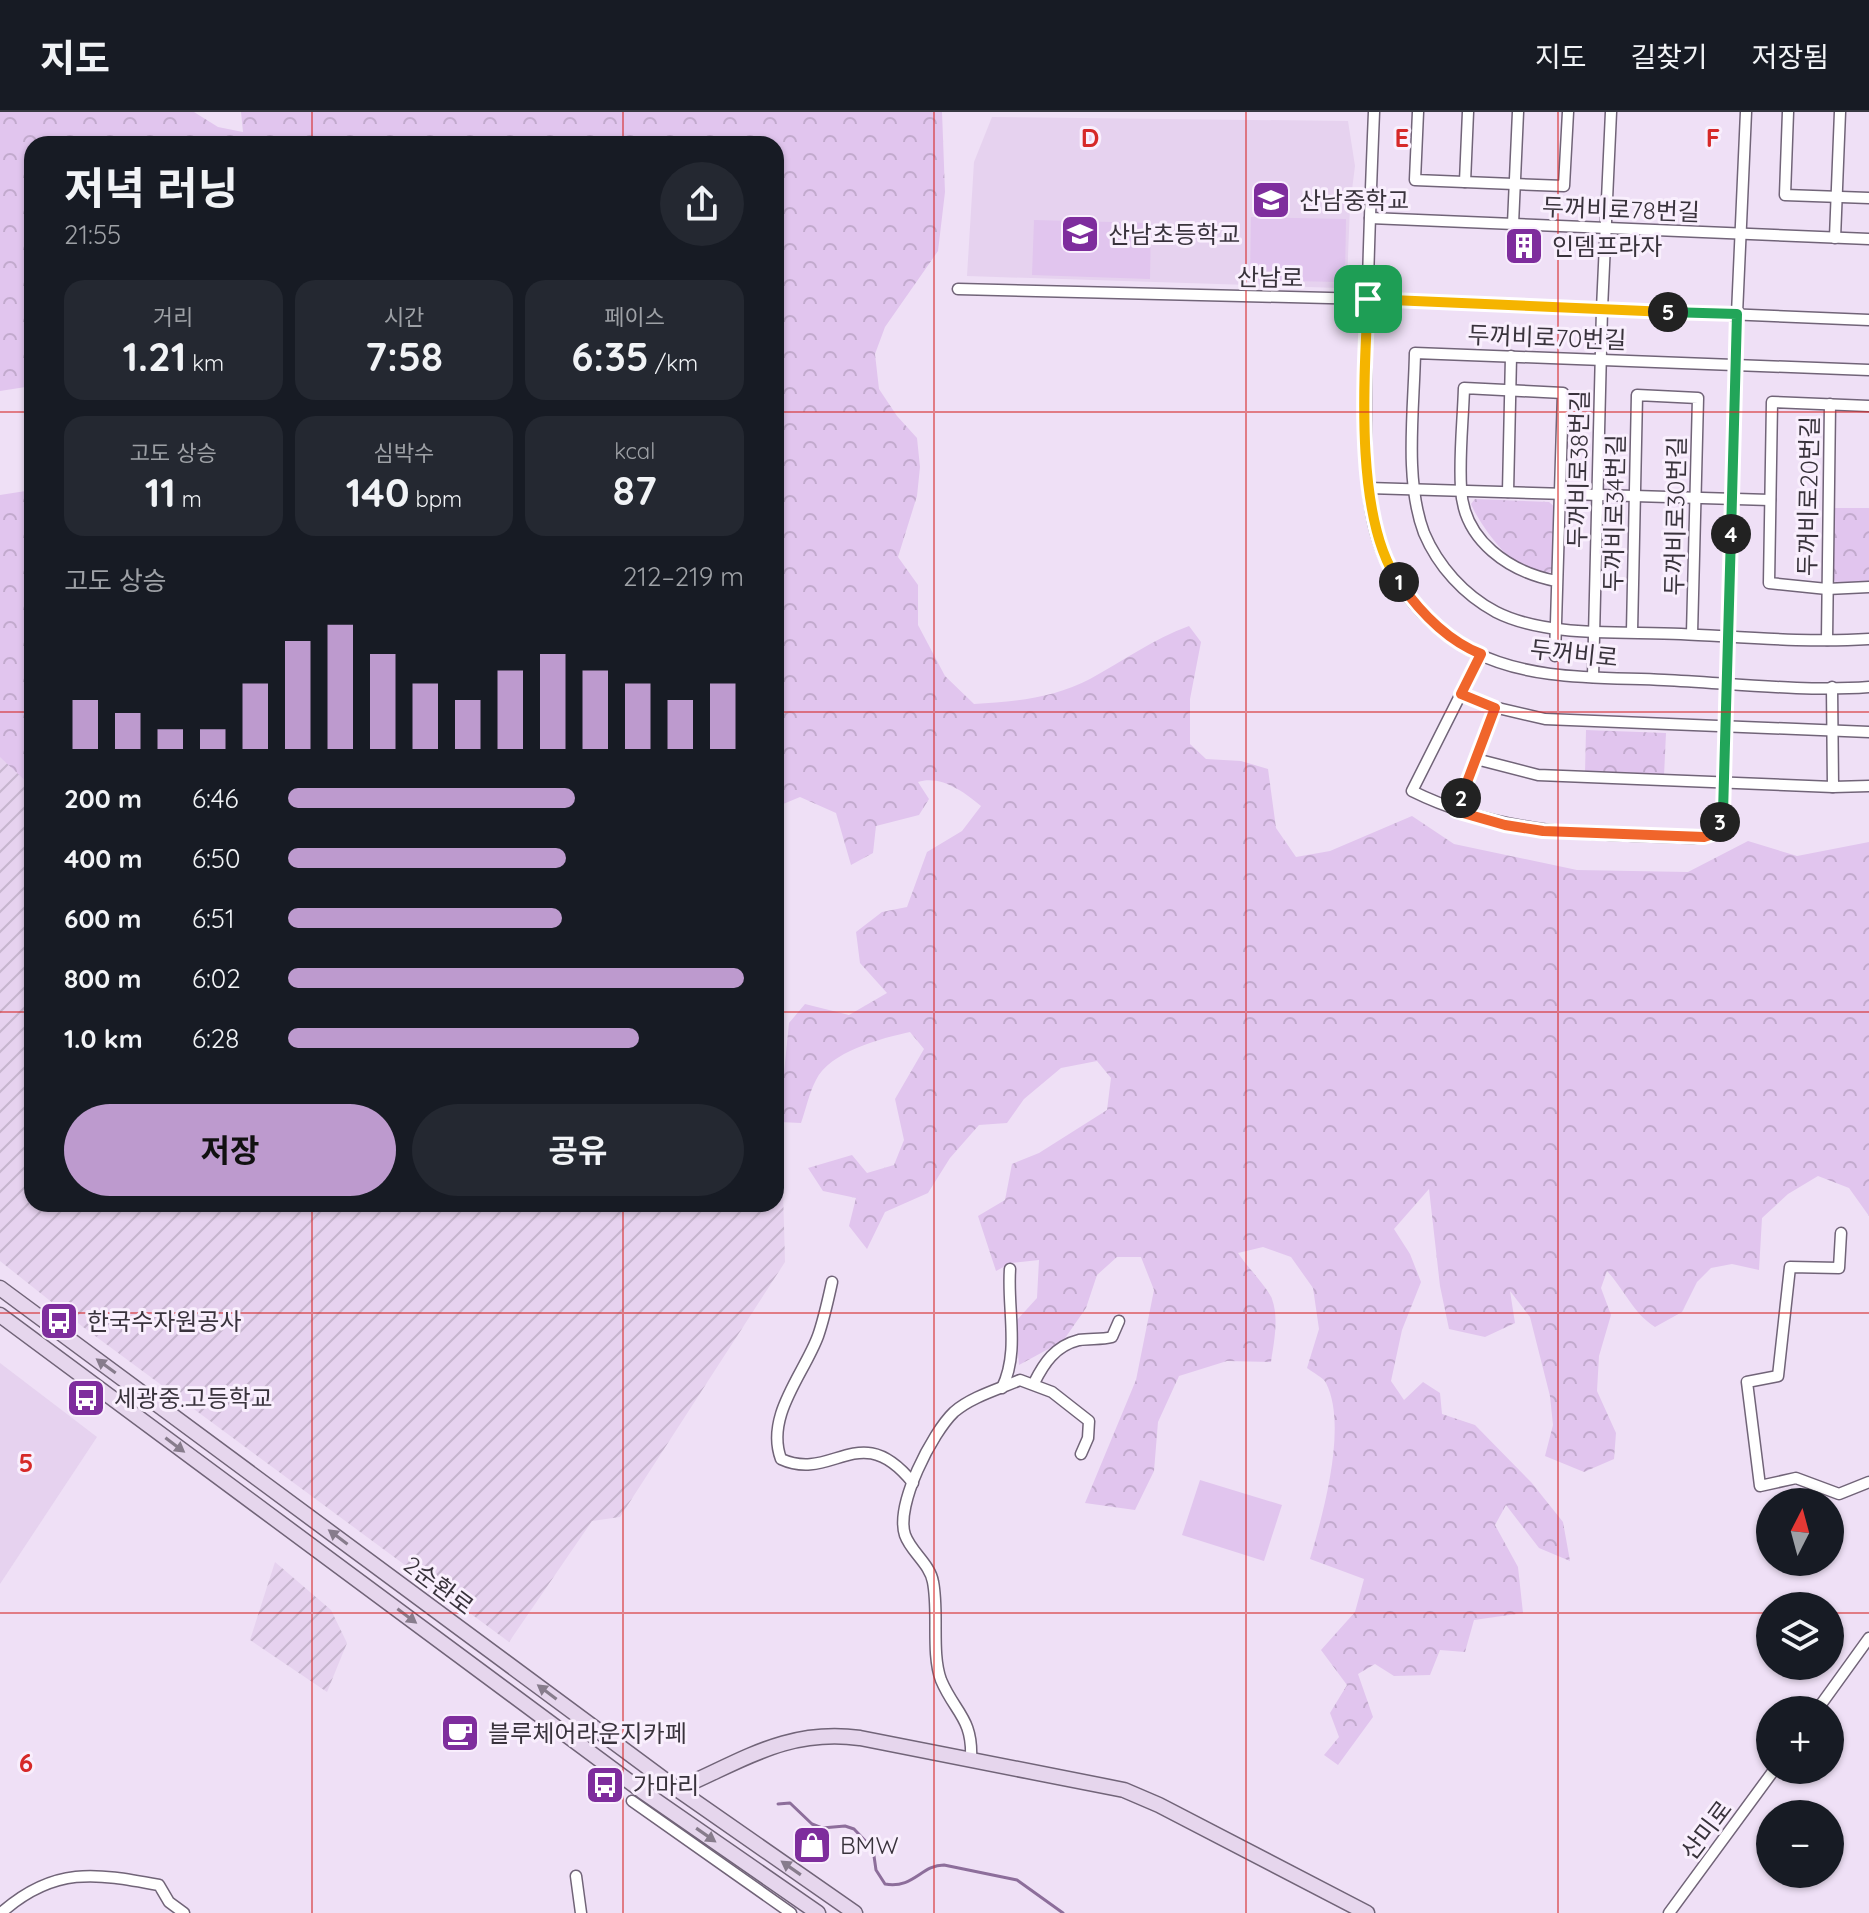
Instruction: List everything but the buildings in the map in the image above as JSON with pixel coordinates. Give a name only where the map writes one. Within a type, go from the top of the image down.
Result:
[{"type":"street","name":"두꺼비로","points":[[1374,112],[1366,354],[1368,488],[1378,540],[1392,573],[1416,606],[1450,637],[1481,654],[1533,672],[1869,687]]},
{"type":"street","points":[[1418,112],[1415,180],[1564,186],[1568,112]]},
{"type":"street","points":[[1465,182],[1468,112]]},
{"type":"street","name":"두꺼비로38번길","points":[[1593,677],[1602,309],[1611,112]]},
{"type":"street","points":[[1481,654],[1412,791],[1456,811],[1505,825],[1543,831],[1704,837],[1713,834],[1719,827],[1723,813],[1746,112]]},
{"type":"street","points":[[1788,112],[1785,195],[1869,198]]},
{"type":"street","points":[[1835,238],[1840,112]]},
{"type":"street","name":"두꺼비로78번길","points":[[1513,224],[1517,115]]},
{"type":"street","name":"두꺼비로78번길","points":[[1370,218],[1869,239]]},
{"type":"street","name":"산남로","points":[[958,289],[1368,299],[1869,320]]},
{"type":"street","name":"두꺼비로70번길","points":[[1413,489],[1415,353],[1869,370]]},
{"type":"street","points":[[1508,492],[1511,356]]},
{"type":"street","points":[[1555,656],[1563,393],[1464,388],[1461,490],[1471,523],[1505,564],[1524,573],[1556,581]]},
{"type":"street","name":"두꺼비로30번길","points":[[1637,395],[1698,398],[1692,634]]},
{"type":"street","name":"두꺼비로34번길","points":[[1632,632],[1637,395]]},
{"type":"street","name":"두꺼비로20번길","points":[[1869,406],[1772,402],[1769,583],[1827,589],[1869,587]]},
{"type":"street","name":"두꺼비로20번길","points":[[1827,640],[1830,404]]},
{"type":"street","points":[[1368,488],[1770,500]]},
{"type":"street","points":[[1413,489],[1424,533],[1434,552],[1460,586],[1512,619],[1556,628],[1827,640],[1869,639]]},
{"type":"street","points":[[1832,687],[1833,787]]},
{"type":"street","points":[[1461,694],[1495,708],[1545,719],[1869,732]]},
{"type":"street","points":[[1456,811],[1495,708]]},
{"type":"street","points":[[1476,759],[1538,775],[1869,786]]},
{"type":"street","points":[[1841,1233],[1839,1268],[1790,1267],[1778,1376],[1747,1382],[1760,1486],[1796,1478],[1839,1494],[1869,1482]]},
{"type":"street","points":[[1002,1388],[1012,1356],[1008,1294],[1010,1269]]},
{"type":"street","points":[[832,1282],[817,1339],[785,1400],[780,1420],[778,1451],[781,1459],[807,1463],[871,1451],[901,1468],[913,1483]]},
{"type":"street","name":"2순환로","points":[[0,1288],[677,1789],[855,1913]]},
{"type":"street","name":"2순환로","points":[[0,1315],[629,1782],[818,1913]]},
{"type":"street","points":[[1034,1383],[1053,1353],[1081,1340],[1112,1337],[1119,1321]]},
{"type":"street","points":[[971,1759],[969,1728],[941,1679],[933,1579],[905,1535],[904,1519],[913,1483],[926,1449],[956,1410],[1020,1380],[1052,1392],[1089,1421],[1088,1438],[1081,1454]]},
{"type":"street","points":[[1827,1696],[1869,1638]]},
{"type":"street","points":[[677,1789],[737,1759],[783,1743],[818,1736],[860,1738],[1096,1783],[1141,1797],[1367,1913]]},
{"type":"street","name":"산미로","points":[[1669,1913],[1764,1784]]},
{"type":"street","points":[[632,1801],[791,1913]]},
{"type":"street","points":[[1,1913],[21,1895],[63,1878],[101,1875],[159,1885],[169,1902],[184,1913]]},
{"type":"street","points":[[576,1876],[581,1913]]},
{"type":"shaded area","points":[[992,117],[1348,121],[1355,166],[1347,281],[1339,288],[967,276],[974,162]]},
{"type":"shaded area","name":"한국수자원공사","points":[[0,741],[24,761],[24,1212],[784,1212],[785,1262],[620,1517],[592,1521],[509,1642],[83,1327],[0,1261]]},
{"type":"shaded area","points":[[0,1363],[97,1437],[0,1584]]},
{"type":"shaded area","points":[[275,1562],[331,1610],[347,1643],[327,1692],[250,1640]]},
{"type":"green space","points":[[0,112],[194,112],[218,127],[243,132],[241,112],[942,112],[945,192],[938,251],[885,327],[875,354],[879,389],[917,438],[920,467],[917,496],[898,557],[918,585],[918,625],[945,676],[974,704],[1033,698],[1062,691],[1090,679],[1189,626],[1201,642],[1190,699],[1190,744],[1206,759],[1241,761],[1268,769],[1276,828],[1296,857],[1330,851],[1412,816],[1454,844],[1577,870],[1688,872],[1748,841],[1797,856],[1869,842],[1869,1216],[1849,1188],[1818,1176],[1788,1194],[1762,1218],[1759,1270],[1732,1264],[1711,1268],[1697,1282],[1682,1312],[1655,1327],[1641,1315],[1607,1271],[1601,1288],[1611,1315],[1599,1356],[1597,1391],[1616,1433],[1614,1459],[1584,1472],[1545,1456],[1553,1425],[1550,1396],[1530,1317],[1510,1291],[1515,1323],[1485,1337],[1449,1329],[1440,1286],[1429,1189],[1394,1229],[1410,1254],[1421,1282],[1402,1330],[1391,1381],[1404,1400],[1423,1382],[1440,1393],[1442,1414],[1475,1425],[1531,1482],[1563,1522],[1570,1561],[1539,1548],[1506,1505],[1495,1525],[1518,1567],[1523,1613],[1474,1620],[1465,1652],[1440,1650],[1430,1675],[1394,1676],[1375,1664],[1358,1674],[1373,1717],[1338,1765],[1324,1755],[1339,1737],[1330,1713],[1347,1685],[1321,1650],[1355,1612],[1364,1579],[1310,1559],[1331,1470],[1335,1422],[1326,1383],[1307,1368],[1319,1329],[1313,1288],[1291,1257],[1263,1247],[1238,1253],[1272,1299],[1276,1322],[1271,1362],[1227,1361],[1179,1376],[1158,1422],[1154,1471],[1135,1510],[1085,1503],[1136,1380],[1154,1290],[1141,1257],[1117,1257],[1097,1275],[1086,1308],[1063,1341],[1019,1365],[1015,1322],[1037,1298],[1039,1260],[1011,1263],[996,1271],[978,1216],[1005,1200],[1012,1164],[1039,1153],[1107,1110],[1111,1078],[1097,1061],[1061,1068],[1024,1099],[1007,1123],[979,1125],[950,1158],[928,1193],[885,1212],[867,1249],[849,1226],[856,1198],[823,1191],[808,1168],[852,1155],[867,1173],[894,1165],[904,1140],[895,1099],[924,1049],[910,1032],[871,1042],[844,1054],[823,1070],[816,1080],[801,1123],[784,1122],[784,1072],[789,1023],[805,1004],[849,1015],[887,993],[860,963],[856,932],[882,912],[907,907],[927,852],[962,831],[981,806],[960,790],[944,783],[918,782],[929,799],[919,815],[876,826],[873,853],[851,865],[836,813],[800,797],[784,804],[784,136],[24,136],[24,387],[0,391]]},
{"type":"green space","points":[[1251,217],[1346,219],[1345,277],[1338,282],[1250,280]]},
{"type":"green space","points":[[1034,220],[1151,223],[1150,279],[1032,275]]},
{"type":"green space","points":[[24,491],[24,780],[0,757],[0,495]]},
{"type":"green space","points":[[1475,499],[1549,502],[1556,508],[1553,570],[1542,574],[1517,564],[1494,540],[1476,514],[1471,504]]},
{"type":"green space","points":[[1835,508],[1869,508],[1869,585],[1838,587],[1831,574]]},
{"type":"green space","points":[[1586,730],[1666,733],[1664,776],[1585,773]]},
{"type":"green space","points":[[1200,1480],[1282,1505],[1264,1561],[1182,1535]]},
{"type":"waterway","points":[[778,1804],[790,1803],[812,1824],[822,1828],[845,1826],[854,1829],[873,1849],[876,1870],[885,1884],[903,1883],[944,1865],[1017,1880],[1063,1913]]},
{"type":"place","name":"산남중학교","points":[[1271,200]]},
{"type":"place","name":"산남초등학교","points":[[1080,234]]},
{"type":"place","name":"인뎀프라자","points":[[1524,246]]},
{"type":"place","name":"한국수자원공사","points":[[59,1321]]},
{"type":"place","name":"세광중.고등학교","points":[[86,1398]]},
{"type":"place","name":"블루체어라운지카페","points":[[460,1733]]},
{"type":"place","name":"가마리","points":[[605,1785]]},
{"type":"place","name":"BMW","points":[[812,1845]]},
{"type":"route","points":[[1368,299],[1737,314],[1723,813],[1719,827],[1713,834],[1694,838],[1543,831],[1505,825],[1456,811],[1495,708],[1461,694],[1481,654],[1450,637],[1416,606],[1392,573],[1378,540],[1371,509],[1366,444],[1368,299]]}]
